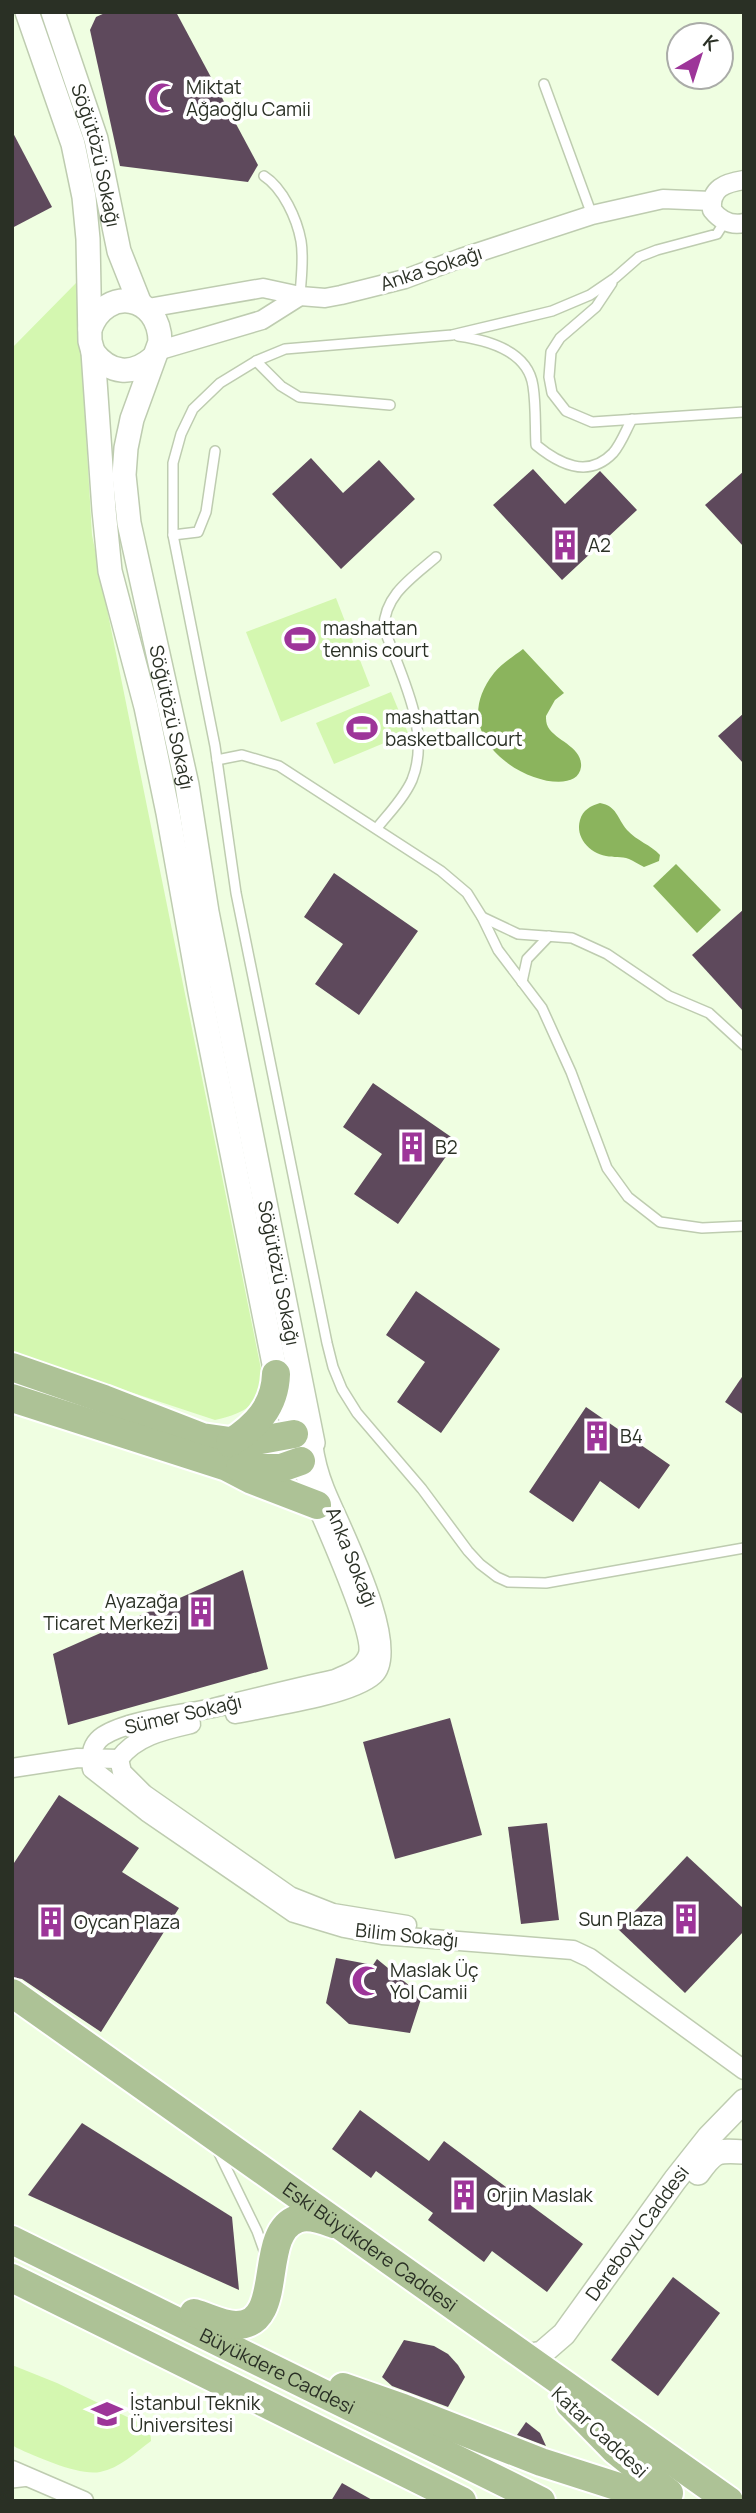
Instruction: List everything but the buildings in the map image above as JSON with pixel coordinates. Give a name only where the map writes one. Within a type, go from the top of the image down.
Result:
[{"type":"main road","points":[[12,1367],[202,1437],[229,1455],[252,1480],[317,1505]]},
{"type":"main road","points":[[229,1455],[258,1422],[273,1398],[276,1374]]},
{"type":"main road","points":[[12,1398],[229,1455],[257,1442],[302,1446]]},
{"type":"main road","name":"Eski Büyükdere Caddesi","points":[[12,1993],[729,2501]]},
{"type":"main road","points":[[151,2307],[169,2307],[230,2324],[249,2322],[260,2313],[267,2299],[274,2251],[288,2225],[297,2218],[310,2217],[341,2226]]},
{"type":"main road","name":"Büyükdere Caddesi","points":[[12,2240],[541,2501]]},
{"type":"main road","name":"Büyükdere Caddesi","points":[[12,2278],[461,2501]]},
{"type":"main road","name":"Katar Caddesi","points":[[526,2356],[537,2374],[603,2438],[650,2480],[681,2501]]},
{"type":"main road","points":[[284,2373],[358,2391],[541,2462],[663,2501]]},
{"type":"street","name":"Söğütözü Sokağı","points":[[27,12],[73,144],[84,197],[88,239],[90,341],[110,571],[146,707],[168,813],[200,992],[276,1374],[302,1446]]},
{"type":"street","name":"Söğütözü Sokağı","points":[[53,12],[96,139],[119,251],[144,306],[157,321],[160,331],[155,355],[132,419],[126,448],[124,475],[129,523],[189,798],[302,1446]]},
{"type":"street","points":[[737,182],[713,195],[712,210],[724,221],[732,224],[744,223]]},
{"type":"street","name":"Anka Sokağı","points":[[144,306],[263,288],[325,298],[405,279],[592,215],[663,199],[711,201]]},
{"type":"street","points":[[93,352],[110,368],[133,371],[155,355],[262,320],[300,296]]},
{"type":"street","points":[[90,328],[100,311],[109,305],[119,301],[144,306]]},
{"type":"street","name":"Anka Sokağı","points":[[302,1446],[317,1505],[364,1626],[370,1668]]},
{"type":"street","name":"Anka Sokağı","points":[[302,1446],[316,1465],[354,1553],[380,1629],[382,1654],[370,1668]]},
{"type":"street","name":"Sümer Sokağı","points":[[90,1758],[94,1745],[101,1737],[145,1721],[335,1679],[355,1670],[370,1668]]},
{"type":"street","name":"Sümer Sokağı","points":[[119,1759],[134,1743],[171,1728],[355,1687],[370,1668]]},
{"type":"street","points":[[12,1768],[90,1758],[119,1759]]},
{"type":"street","name":"Bilim Sokağı","points":[[90,1758],[92,1769],[107,1783],[293,1913],[344,1928],[382,1935],[573,1950],[590,1958],[744,2070]]},
{"type":"street","name":"Bilim Sokağı","points":[[119,1759],[122,1772],[144,1794],[300,1901],[333,1913],[376,1921],[579,1942],[744,2058]]},
{"type":"street","points":[[739,2106],[738,2130],[744,2142]]},
{"type":"street","name":"Dereboyu Caddesi","points":[[526,2356],[542,2353],[564,2334],[675,2180],[709,2137],[739,2106]]},
{"type":"street","name":"Dereboyu Caddesi","points":[[551,2373],[712,2154],[721,2151],[744,2152]]},
{"type":"street","points":[[12,2470],[84,2501]]},
{"type":"lane","points":[[544,84],[592,215]]},
{"type":"lane","points":[[264,176],[274,182],[283,194],[301,240],[300,296]]},
{"type":"lane","points":[[724,221],[717,234],[656,250],[631,262],[615,278],[589,314],[554,344],[549,377],[552,393],[566,411],[592,422],[744,412]]},
{"type":"lane","points":[[615,278],[566,307],[452,335],[285,349],[256,361],[220,383],[193,409],[181,434],[173,463],[173,535],[217,760],[236,893],[327,1343],[342,1388],[357,1413],[422,1489],[480,1564],[496,1577],[508,1582],[546,1583],[744,1548]]},
{"type":"lane","points":[[452,335],[486,340],[522,361],[533,384],[536,445],[554,460],[572,468],[596,465],[614,452],[632,419]]},
{"type":"lane","points":[[256,361],[281,386],[299,397],[390,405]]},
{"type":"lane","points":[[173,535],[198,531],[206,512],[215,451]]},
{"type":"lane","points":[[377,828],[412,780],[418,760],[419,742],[416,720],[384,628],[384,619],[391,599],[436,557]]},
{"type":"lane","points":[[217,760],[242,755],[279,766],[441,871],[467,893],[498,950],[542,1008],[571,1072],[607,1168],[628,1197],[660,1222],[702,1228],[744,1226]]},
{"type":"lane","points":[[482,917],[518,934],[572,938],[607,954],[669,996],[709,1013],[744,1045]]},
{"type":"lane","points":[[522,982],[527,959],[549,936]]},
{"type":"lane","points":[[210,2134],[257,2231],[271,2271]]},
{"type":"lane","points":[[12,2483],[34,2480]]},
{"type":"shaded area","points":[[77,282],[92,535],[261,1369],[262,1389],[258,1398],[235,1414],[215,1420],[12,1353],[12,348]]},
{"type":"shaded area","points":[[336,598],[370,686],[281,722],[246,632]]},
{"type":"shaded area","points":[[523,649],[564,693],[555,700],[546,720],[552,732],[578,754],[581,767],[573,779],[556,782],[535,777],[512,766],[493,749],[480,727],[479,702],[494,673]]},
{"type":"shaded area","name":"mashattan basketballcourt","points":[[391,692],[408,733],[334,764],[316,723]]},
{"type":"shaded area","points":[[600,803],[610,807],[631,834],[660,855],[659,861],[644,867],[629,859],[609,857],[589,848],[580,832],[580,820],[587,809]]},
{"type":"shaded area","points":[[676,864],[721,910],[697,933],[653,886]]},
{"type":"shaded area","points":[[12,2365],[57,2383],[150,2428],[151,2441],[127,2460],[100,2472],[81,2471],[58,2465],[17,2448],[12,2445]]},
{"type":"place","name":"Miktat Ağaoğlu Camii","points":[[163,98]]},
{"type":"place","name":"A2","points":[[565,545]]},
{"type":"place","name":"mashattan tennis court","points":[[300,639]]},
{"type":"place","name":"mashattan basketballcourt","points":[[362,728]]},
{"type":"place","name":"B2","points":[[412,1147]]},
{"type":"place","name":"B4","points":[[597,1436]]},
{"type":"place","name":"Ayazağa Ticaret Merkezi","points":[[201,1612]]},
{"type":"place","name":"Sun Plaza","points":[[686,1919]]},
{"type":"place","name":"Oycan Plaza","points":[[51,1922]]},
{"type":"place","name":"Maslak Üç Yol Camii","points":[[367,1981]]},
{"type":"place","name":"Orjin Maslak","points":[[464,2195]]},
{"type":"place","name":"İstanbul Teknik Üniversitesi","points":[[107,2414]]}]
